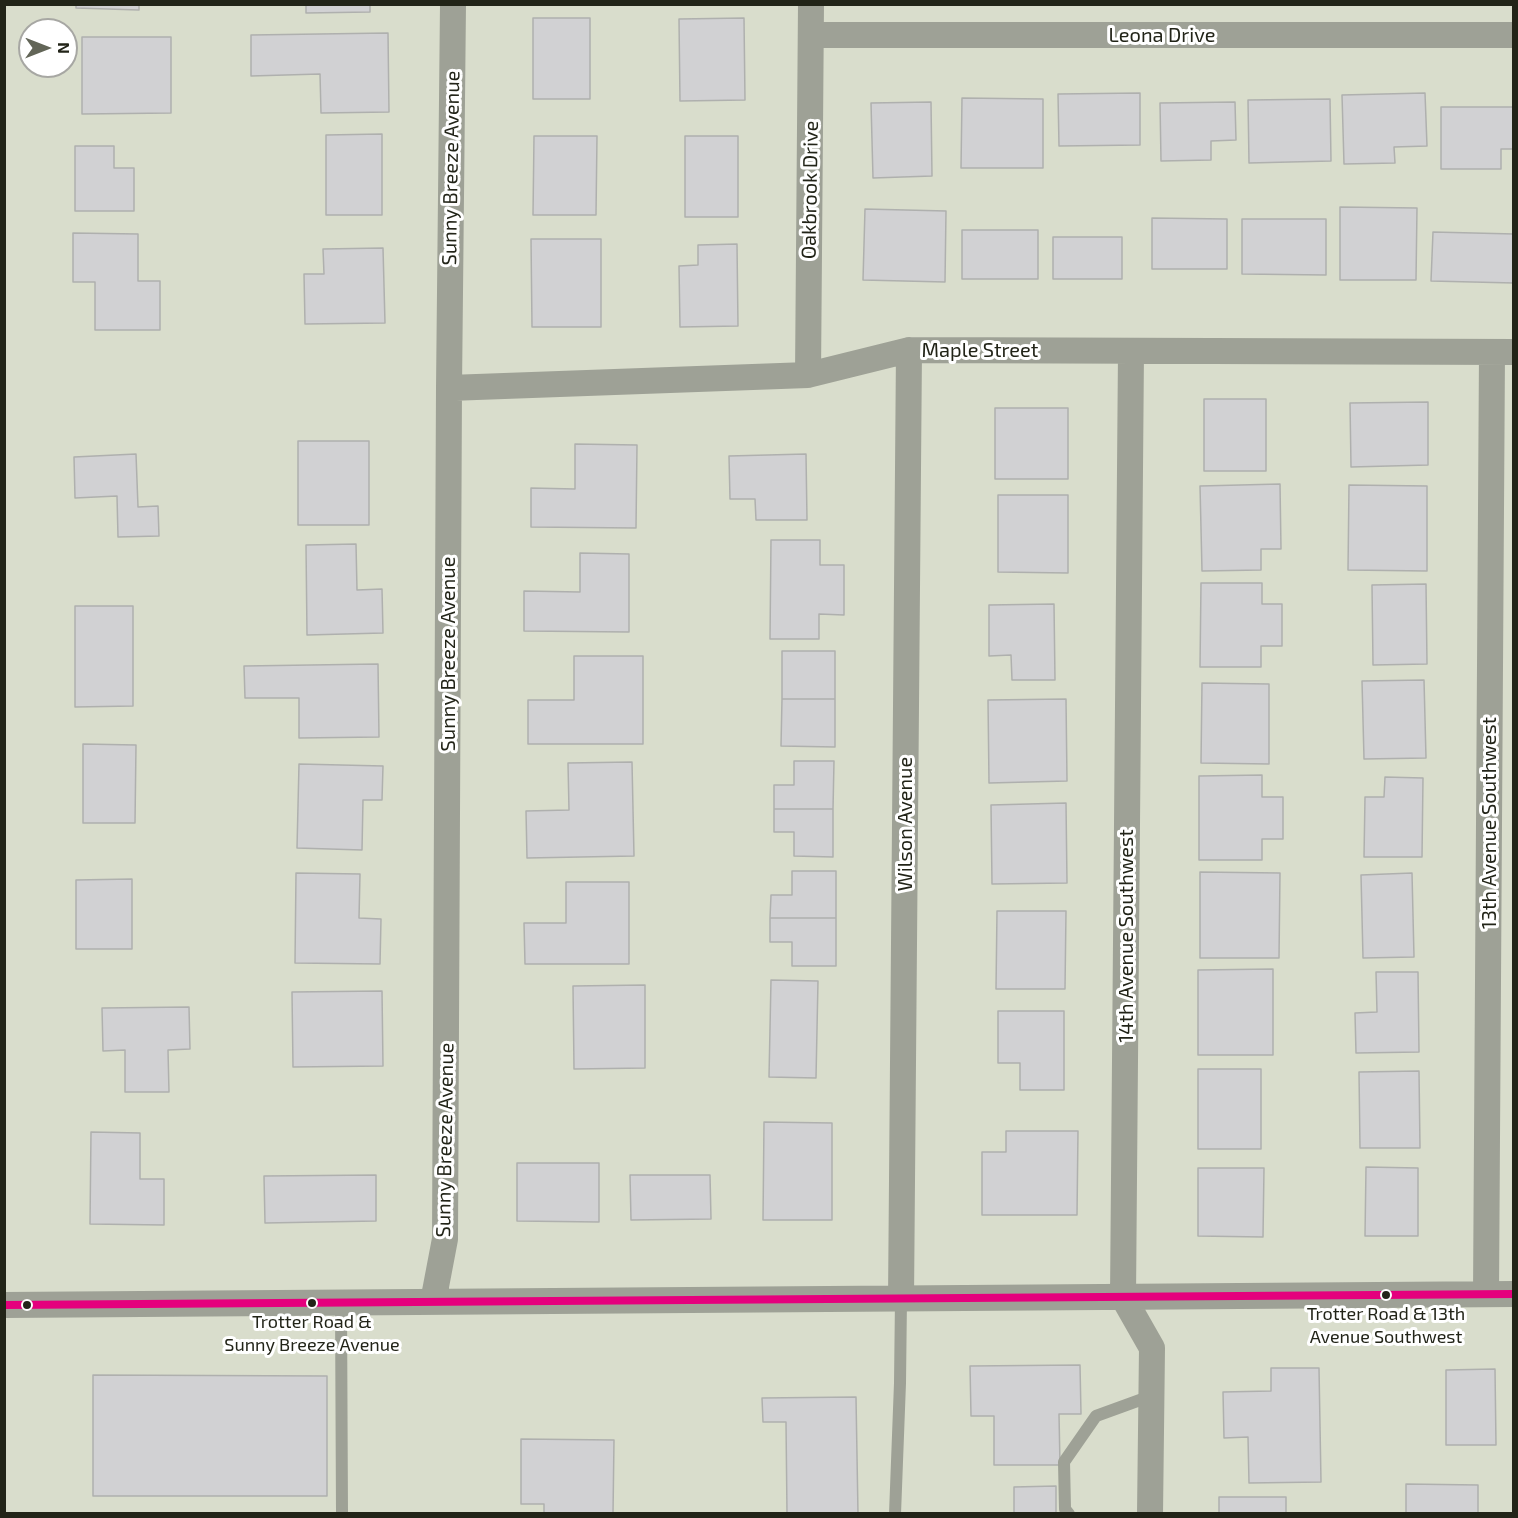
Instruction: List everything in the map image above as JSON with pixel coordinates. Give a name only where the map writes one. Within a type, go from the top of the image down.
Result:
[{"type":"street","name":"Sunny Breeze Avenue","points":[[433,1302],[445,1239],[453,4]]},
{"type":"street","name":"Oakbrook Drive","points":[[808,375],[811,4]]},
{"type":"street","name":"Leona Drive","points":[[811,35],[1514,35]]},
{"type":"street","name":"Maple Street","points":[[449,388],[808,375],[909,350],[1503,352]]},
{"type":"street","name":"Wilson Avenue","points":[[901,1299],[909,350]]},
{"type":"street","name":"14th Avenue Southwest","points":[[1123,1297],[1131,351]]},
{"type":"street","name":"13th Avenue Southwest","points":[[1486,1294],[1503,352]]},
{"type":"street","points":[[4,1305],[1514,1294]]},
{"type":"street","points":[[1123,1297],[1152,1348],[1150,1514]]},
{"type":"lane","points":[[896,1514],[901,1299]]},
{"type":"lane","points":[[341,1303],[342,1514]]},
{"type":"lane","points":[[1069,1514],[1065,1509],[1064,1462],[1096,1416],[1151,1396]]},
{"type":"building","points":[[76,4],[139,4],[139,10],[76,8]]},
{"type":"building","points":[[306,4],[370,4],[370,12],[306,13]]},
{"type":"building","points":[[533,18],[590,18],[590,99],[533,99]]},
{"type":"building","points":[[744,18],[745,100],[680,101],[679,19]]},
{"type":"building","points":[[388,33],[389,112],[321,113],[320,74],[251,76],[251,35]]},
{"type":"building","points":[[82,37],[171,37],[171,113],[82,114]]},
{"type":"building","points":[[1140,93],[1140,145],[1059,146],[1058,94]]},
{"type":"building","points":[[1425,93],[1427,146],[1394,147],[1395,163],[1344,164],[1342,95]]},
{"type":"building","points":[[962,98],[1043,99],[1043,168],[961,168]]},
{"type":"building","points":[[1330,99],[1331,161],[1249,163],[1248,100]]},
{"type":"building","points":[[931,102],[932,176],[873,178],[871,103]]},
{"type":"building","points":[[1235,102],[1236,140],[1211,141],[1211,160],[1161,161],[1160,103]]},
{"type":"building","points":[[1441,107],[1514,107],[1514,149],[1501,149],[1501,169],[1441,169]]},
{"type":"building","points":[[382,134],[382,215],[326,215],[326,135]]},
{"type":"building","points":[[534,136],[597,136],[596,215],[533,215]]},
{"type":"building","points":[[685,136],[738,136],[738,217],[685,217]]},
{"type":"building","points":[[75,146],[114,146],[114,168],[134,168],[134,211],[75,211]]},
{"type":"building","points":[[1340,207],[1417,208],[1416,280],[1340,280]]},
{"type":"building","points":[[865,209],[946,211],[945,282],[863,280]]},
{"type":"building","points":[[1152,218],[1227,219],[1227,269],[1152,269]]},
{"type":"building","points":[[1242,219],[1326,219],[1326,275],[1242,274]]},
{"type":"building","points":[[962,230],[1038,230],[1038,279],[962,279]]},
{"type":"building","points":[[1433,232],[1514,234],[1514,283],[1431,281]]},
{"type":"building","points":[[73,233],[138,234],[138,281],[160,281],[160,330],[95,330],[95,282],[73,282]]},
{"type":"building","points":[[1053,237],[1122,237],[1122,279],[1053,279]]},
{"type":"building","points":[[531,239],[601,239],[601,327],[532,327]]},
{"type":"building","points":[[737,244],[738,326],[680,327],[679,266],[698,265],[698,245]]},
{"type":"building","points":[[383,248],[385,323],[305,324],[304,274],[324,274],[323,249]]},
{"type":"building","points":[[1204,399],[1266,399],[1266,471],[1204,471]]},
{"type":"building","points":[[1428,402],[1428,465],[1351,467],[1350,403]]},
{"type":"building","points":[[995,408],[1068,408],[1068,479],[995,479]]},
{"type":"building","points":[[298,441],[369,441],[369,525],[298,525]]},
{"type":"building","points":[[575,444],[637,445],[636,528],[531,527],[531,488],[575,489]]},
{"type":"building","points":[[136,454],[138,507],[158,506],[159,536],[118,537],[117,496],[75,498],[74,457]]},
{"type":"building","points":[[806,454],[807,520],[756,520],[755,499],[730,499],[729,456]]},
{"type":"building","points":[[1280,484],[1281,549],[1261,549],[1261,570],[1202,571],[1200,486]]},
{"type":"building","points":[[1349,485],[1427,486],[1427,571],[1348,570]]},
{"type":"building","points":[[998,495],[1068,495],[1068,573],[998,572]]},
{"type":"building","points":[[771,540],[820,540],[820,565],[844,565],[844,615],[819,614],[819,639],[770,639]]},
{"type":"building","points":[[356,544],[357,590],[382,589],[383,633],[307,635],[306,545]]},
{"type":"building","points":[[580,553],[629,554],[629,632],[524,631],[524,591],[580,592]]},
{"type":"building","points":[[1201,583],[1262,583],[1262,604],[1282,604],[1282,646],[1261,646],[1261,667],[1200,667]]},
{"type":"building","points":[[1426,584],[1427,664],[1373,665],[1372,585]]},
{"type":"building","points":[[1054,604],[1055,680],[1012,680],[1011,655],[989,656],[989,605]]},
{"type":"building","points":[[75,606],[133,606],[133,706],[75,707]]},
{"type":"building","points":[[782,651],[835,651],[835,699],[782,699]]},
{"type":"building","points":[[574,656],[643,656],[643,744],[528,744],[528,700],[574,700]]},
{"type":"building","points":[[378,664],[379,737],[299,738],[299,698],[245,698],[244,666]]},
{"type":"building","points":[[1424,680],[1426,758],[1364,759],[1362,681]]},
{"type":"building","points":[[1202,683],[1269,684],[1269,764],[1201,763]]},
{"type":"building","points":[[782,699],[835,699],[835,747],[781,746]]},
{"type":"building","points":[[1066,699],[1067,781],[989,783],[988,700]]},
{"type":"building","points":[[83,744],[136,745],[135,823],[83,823]]},
{"type":"building","points":[[794,761],[834,761],[833,809],[774,809],[774,785],[794,785]]},
{"type":"building","points":[[632,762],[634,856],[527,858],[526,811],[569,810],[568,763]]},
{"type":"building","points":[[299,764],[383,766],[382,800],[363,800],[362,850],[297,848]]},
{"type":"building","points":[[1262,775],[1262,797],[1283,797],[1283,839],[1262,839],[1262,860],[1199,860],[1199,776]]},
{"type":"building","points":[[1385,777],[1423,778],[1422,857],[1364,857],[1365,797],[1384,797]]},
{"type":"building","points":[[1066,803],[1067,883],[992,884],[991,805]]},
{"type":"building","points":[[774,809],[833,809],[833,857],[794,856],[794,832],[774,832]]},
{"type":"building","points":[[792,871],[836,871],[836,918],[770,918],[771,895],[792,895]]},
{"type":"building","points":[[1200,872],[1280,873],[1279,958],[1200,958]]},
{"type":"building","points":[[296,873],[360,874],[359,918],[381,919],[380,964],[295,963]]},
{"type":"building","points":[[1412,873],[1414,957],[1363,958],[1361,875]]},
{"type":"building","points":[[132,879],[132,949],[76,949],[76,880]]},
{"type":"building","points":[[566,882],[629,882],[629,964],[525,964],[524,923],[566,923]]},
{"type":"building","points":[[997,911],[1066,911],[1065,989],[996,989]]},
{"type":"building","points":[[770,918],[836,918],[836,966],[792,966],[792,942],[770,942]]},
{"type":"building","points":[[1273,969],[1273,1055],[1198,1055],[1198,970]]},
{"type":"building","points":[[1376,972],[1418,972],[1419,1052],[1356,1053],[1355,1013],[1377,1012]]},
{"type":"building","points":[[771,980],[818,981],[816,1078],[769,1077]]},
{"type":"building","points":[[645,985],[645,1068],[574,1069],[573,986]]},
{"type":"building","points":[[382,991],[383,1066],[293,1067],[292,992]]},
{"type":"building","points":[[189,1007],[190,1049],[168,1050],[169,1092],[125,1092],[125,1050],[103,1051],[102,1008]]},
{"type":"building","points":[[998,1011],[1064,1011],[1064,1090],[1020,1090],[1020,1063],[998,1063]]},
{"type":"building","points":[[1198,1069],[1261,1069],[1261,1149],[1198,1149]]},
{"type":"building","points":[[1419,1071],[1420,1148],[1360,1148],[1359,1072]]},
{"type":"building","points":[[764,1122],[832,1123],[832,1220],[763,1220]]},
{"type":"building","points":[[1006,1131],[1078,1131],[1077,1215],[982,1215],[982,1152],[1006,1152]]},
{"type":"building","points":[[91,1132],[140,1133],[140,1179],[164,1179],[164,1225],[90,1224]]},
{"type":"building","points":[[517,1163],[599,1163],[599,1222],[517,1221]]},
{"type":"building","points":[[1366,1167],[1418,1168],[1418,1236],[1365,1236]]},
{"type":"building","points":[[1198,1168],[1264,1168],[1263,1237],[1198,1236]]},
{"type":"building","points":[[376,1175],[376,1221],[265,1223],[264,1176]]},
{"type":"building","points":[[630,1175],[710,1175],[711,1219],[631,1220]]},
{"type":"building","points":[[1080,1365],[1081,1414],[1059,1414],[1060,1465],[994,1465],[994,1416],[971,1416],[970,1366]]},
{"type":"building","points":[[1271,1368],[1319,1368],[1321,1482],[1249,1483],[1248,1437],[1224,1438],[1223,1392],[1271,1391]]},
{"type":"building","points":[[1495,1369],[1496,1445],[1446,1445],[1446,1370]]},
{"type":"building","points":[[93,1375],[327,1376],[327,1496],[93,1496]]},
{"type":"building","points":[[856,1397],[858,1514],[787,1514],[786,1422],[763,1422],[762,1398]]},
{"type":"building","points":[[521,1439],[614,1440],[613,1514],[544,1514],[544,1504],[521,1504]]},
{"type":"building","points":[[1406,1484],[1478,1485],[1478,1514],[1406,1514]]},
{"type":"building","points":[[1056,1486],[1056,1514],[1014,1514],[1014,1487]]},
{"type":"building","points":[[1219,1497],[1286,1497],[1286,1514],[1219,1514]]},
{"type":"transit line","points":[[4,1305],[1514,1294]]},
{"type":"place","name":"Trotter Road & 13th Avenue Southwest","points":[[1386,1295]]},
{"type":"place","name":"Trotter Road & Sunny Breeze Avenue","points":[[312,1303]]}]
